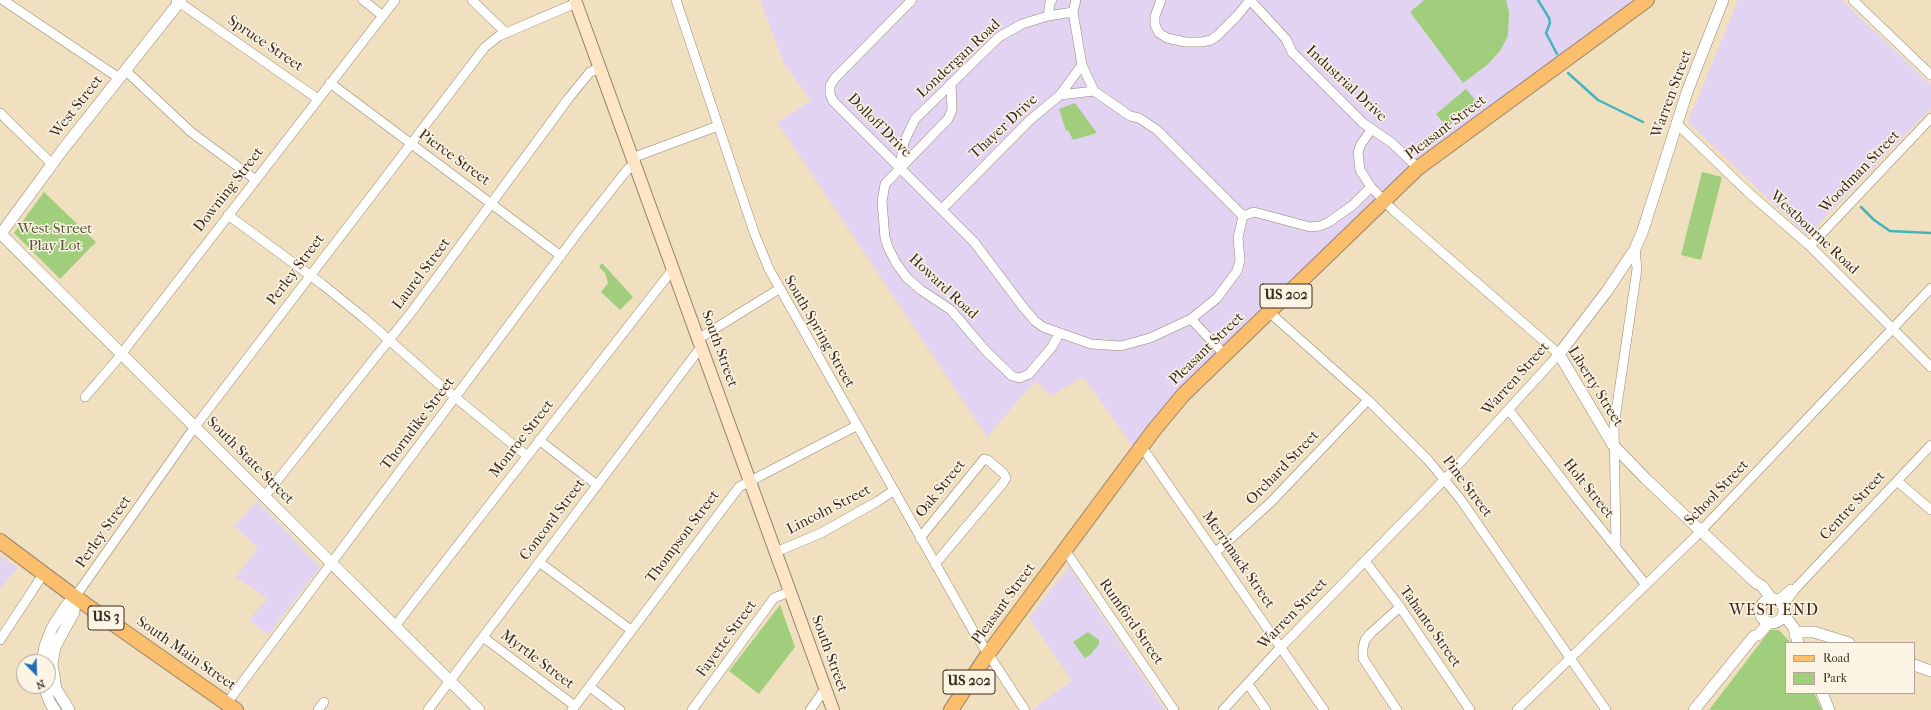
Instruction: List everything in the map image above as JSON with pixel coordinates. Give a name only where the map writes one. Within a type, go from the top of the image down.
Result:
[{"type":"main road","name":"Pleasant Street","points":[[951,710],[988,654],[1142,446],[1183,395],[1418,168],[1647,0]]},
{"type":"main road","name":"South Street","points":[[575,1],[833,710]]},
{"type":"main road","name":"South Main Street","points":[[0,541],[44,572],[75,597],[231,707]]},
{"type":"street","points":[[3,0],[122,74],[191,132],[256,180]]},
{"type":"street","points":[[363,0],[383,16]]},
{"type":"street","name":"Downing Street","points":[[85,397],[121,354],[395,0]]},
{"type":"street","points":[[472,0],[506,33]]},
{"type":"street","name":"South Spring Street","points":[[676,0],[758,244],[778,289],[935,564],[988,654],[1025,710]]},
{"type":"street","name":"Dolloff Drive","points":[[912,0],[840,71],[830,86],[830,94],[834,101],[942,208],[982,252],[1023,308],[1035,321],[1044,327],[1059,334],[1091,344],[1121,346],[1150,338],[1191,319],[1217,298],[1237,270],[1240,260],[1238,238],[1243,216]]},
{"type":"street","points":[[1048,16],[1050,2],[1052,0]]},
{"type":"street","points":[[1076,0],[1074,12],[1082,65],[1094,91],[1130,116],[1139,118],[1157,130],[1243,216],[1254,212],[1310,227],[1320,226],[1330,222],[1353,205],[1371,187]]},
{"type":"street","points":[[1161,0],[1155,16],[1155,25],[1159,33],[1167,38],[1184,42],[1202,42],[1211,40],[1237,16],[1250,0]]},
{"type":"street","name":"Industrial Drive","points":[[1250,0],[1286,39],[1292,52],[1371,130],[1392,143],[1418,168]]},
{"type":"street","name":"Warren Street","points":[[1224,710],[1281,648],[1445,479],[1509,410],[1559,354],[1607,291],[1634,249],[1643,230],[1676,123],[1724,0]]},
{"type":"street","points":[[1853,0],[1931,75]]},
{"type":"street","name":"West Street","points":[[0,234],[52,164],[179,1]]},
{"type":"street","name":"Spruce Street","points":[[179,1],[318,99]]},
{"type":"street","name":"Perley Street","points":[[75,597],[194,428],[485,47],[491,41],[506,33],[575,1]]},
{"type":"street","name":"Londergan Road","points":[[900,166],[904,142],[915,119],[999,37],[1022,24],[1048,16],[1074,12]]},
{"type":"street","name":"Thayer Drive","points":[[942,208],[1030,120],[1060,95],[1082,65]]},
{"type":"street","name":"Laurel Street","points":[[264,497],[388,341],[492,204],[585,77],[590,72],[600,68]]},
{"type":"street","name":"Pierce Street","points":[[330,83],[561,256]]},
{"type":"street","points":[[900,166],[948,119],[952,110],[951,83]]},
{"type":"street","points":[[1060,95],[1094,91]]},
{"type":"street","points":[[0,113],[52,164]]},
{"type":"street","name":"Woodman Street","points":[[1810,246],[1931,118]]},
{"type":"street","name":"Westbourne Road","points":[[1676,123],[1750,194],[1810,246],[1931,366]]},
{"type":"street","name":"Thorndike Street","points":[[231,707],[331,563],[612,188],[634,162],[718,126]]},
{"type":"street","name":"Liberty Street","points":[[1371,130],[1361,144],[1358,152],[1360,170],[1371,187],[1559,354],[1613,445],[1646,479],[1755,582],[1756,589],[1773,610],[1794,628],[1797,639]]},
{"type":"street","name":"Howard Road","points":[[900,166],[885,184],[882,202],[885,238],[896,263],[907,278],[921,290],[951,310],[986,351],[1012,376],[1020,378],[1029,374],[1052,347],[1059,334]]},
{"type":"street","points":[[228,215],[364,318],[388,341],[527,456]]},
{"type":"street","name":"South State Street","points":[[0,234],[479,710]]},
{"type":"street","points":[[1616,546],[1613,445],[1614,426],[1620,375],[1637,269],[1634,249]]},
{"type":"street","name":"Monroe Street","points":[[394,626],[672,269]]},
{"type":"street","name":"School Street","points":[[1517,710],[1571,659],[1701,530],[1931,288]]},
{"type":"street","name":"Concord Street","points":[[428,710],[597,485],[700,343],[778,289]]},
{"type":"street","name":"Pine Street","points":[[1269,312],[1368,400],[1410,440],[1445,479],[1606,710]]},
{"type":"street","points":[[1191,319],[1224,354]]},
{"type":"street","name":"Orchard Street","points":[[1216,552],[1271,502],[1368,400]]},
{"type":"street","name":"Holt Street","points":[[1509,410],[1577,500],[1616,546],[1646,585]]},
{"type":"street","name":"Thompson Street","points":[[574,708],[739,487],[856,426]]},
{"type":"street","points":[[539,440],[597,485]]},
{"type":"street","name":"Centre Street","points":[[1694,710],[1754,636],[1758,635],[1773,610],[1791,589],[1796,588],[1931,445]]},
{"type":"street","name":"Merrimack Street","points":[[1142,446],[1324,710]]},
{"type":"street","name":"Oak Street","points":[[920,538],[984,459],[997,466],[1006,478],[935,564]]},
{"type":"street","points":[[1897,481],[1931,510]]},
{"type":"street","name":"Lincoln Street","points":[[776,552],[821,533],[878,502],[893,491]]},
{"type":"street","name":"Rumford Street","points":[[1065,550],[1174,710]]},
{"type":"street","name":"Tahanto Street","points":[[1365,561],[1400,607],[1470,710]]},
{"type":"street","points":[[539,562],[631,630]]},
{"type":"street","points":[[0,640],[44,572]]},
{"type":"street","name":"Fayette Street","points":[[692,710],[774,598],[789,592]]},
{"type":"street","points":[[44,654],[52,628],[66,606],[75,597]]},
{"type":"street","points":[[69,710],[56,689],[52,664],[58,642],[74,612],[75,597]]},
{"type":"street","points":[[1397,710],[1363,658],[1363,648],[1365,640],[1371,632],[1400,607]]},
{"type":"street","points":[[1797,639],[1801,632],[1814,632],[1846,642]]},
{"type":"street","name":"Myrtle Street","points":[[483,637],[574,708]]},
{"type":"street","points":[[1915,665],[1931,671]]},
{"type":"street","points":[[1248,684],[1266,710]]},
{"type":"street","points":[[590,687],[620,710]]},
{"type":"street","points":[[810,710],[825,689]]},
{"type":"street","points":[[47,694],[50,703],[55,710]]},
{"type":"street","points":[[1822,694],[1830,710]]},
{"type":"street","points":[[318,710],[324,702]]},
{"type":"shaded area","points":[[760,0],[1640,0],[1478,118],[1133,447],[1083,377],[1051,396],[1035,381],[987,437],[777,122],[811,101],[783,62]]},
{"type":"shaded area","points":[[1738,0],[1842,0],[1931,85],[1931,108],[1807,236],[1688,122]]},
{"type":"shaded area","points":[[257,501],[320,567],[268,635],[249,620],[267,598],[236,577],[258,548],[234,526]]},
{"type":"shaded area","points":[[0,556],[18,568],[0,589]]},
{"type":"shaded area","points":[[1069,567],[1165,710],[1035,710],[1034,708],[1072,681],[1029,618]]},
{"type":"green space","points":[[1424,0],[1506,0],[1509,12],[1508,36],[1500,51],[1487,65],[1463,83],[1410,12]]},
{"type":"green space","points":[[1466,89],[1477,102],[1447,127],[1436,114]]},
{"type":"green space","points":[[1075,103],[1097,133],[1073,140],[1068,130],[1066,131],[1059,109]]},
{"type":"green space","points":[[1702,172],[1722,177],[1701,260],[1681,255]]},
{"type":"green space","name":"West Street Play Lot","points":[[44,192],[96,242],[60,279],[14,233]]},
{"type":"green space","points":[[602,263],[633,297],[620,310],[601,292],[608,283],[605,273],[599,267]]},
{"type":"green space","points":[[780,605],[795,647],[759,694],[729,671]]},
{"type":"green space","points":[[1770,630],[1779,630],[1790,642],[1785,642],[1785,694],[1814,694],[1822,710],[1709,710]]},
{"type":"green space","points":[[1088,632],[1099,640],[1099,644],[1091,654],[1085,658],[1073,642]]},
{"type":"waterway","points":[[1538,0],[1549,18],[1550,23],[1546,33],[1557,54]]},
{"type":"waterway","points":[[1568,73],[1598,100],[1643,122]]},
{"type":"waterway","points":[[1861,207],[1874,220],[1890,231],[1931,233]]},
{"type":"district","name":"WEST END","points":[[1774,611]]}]
